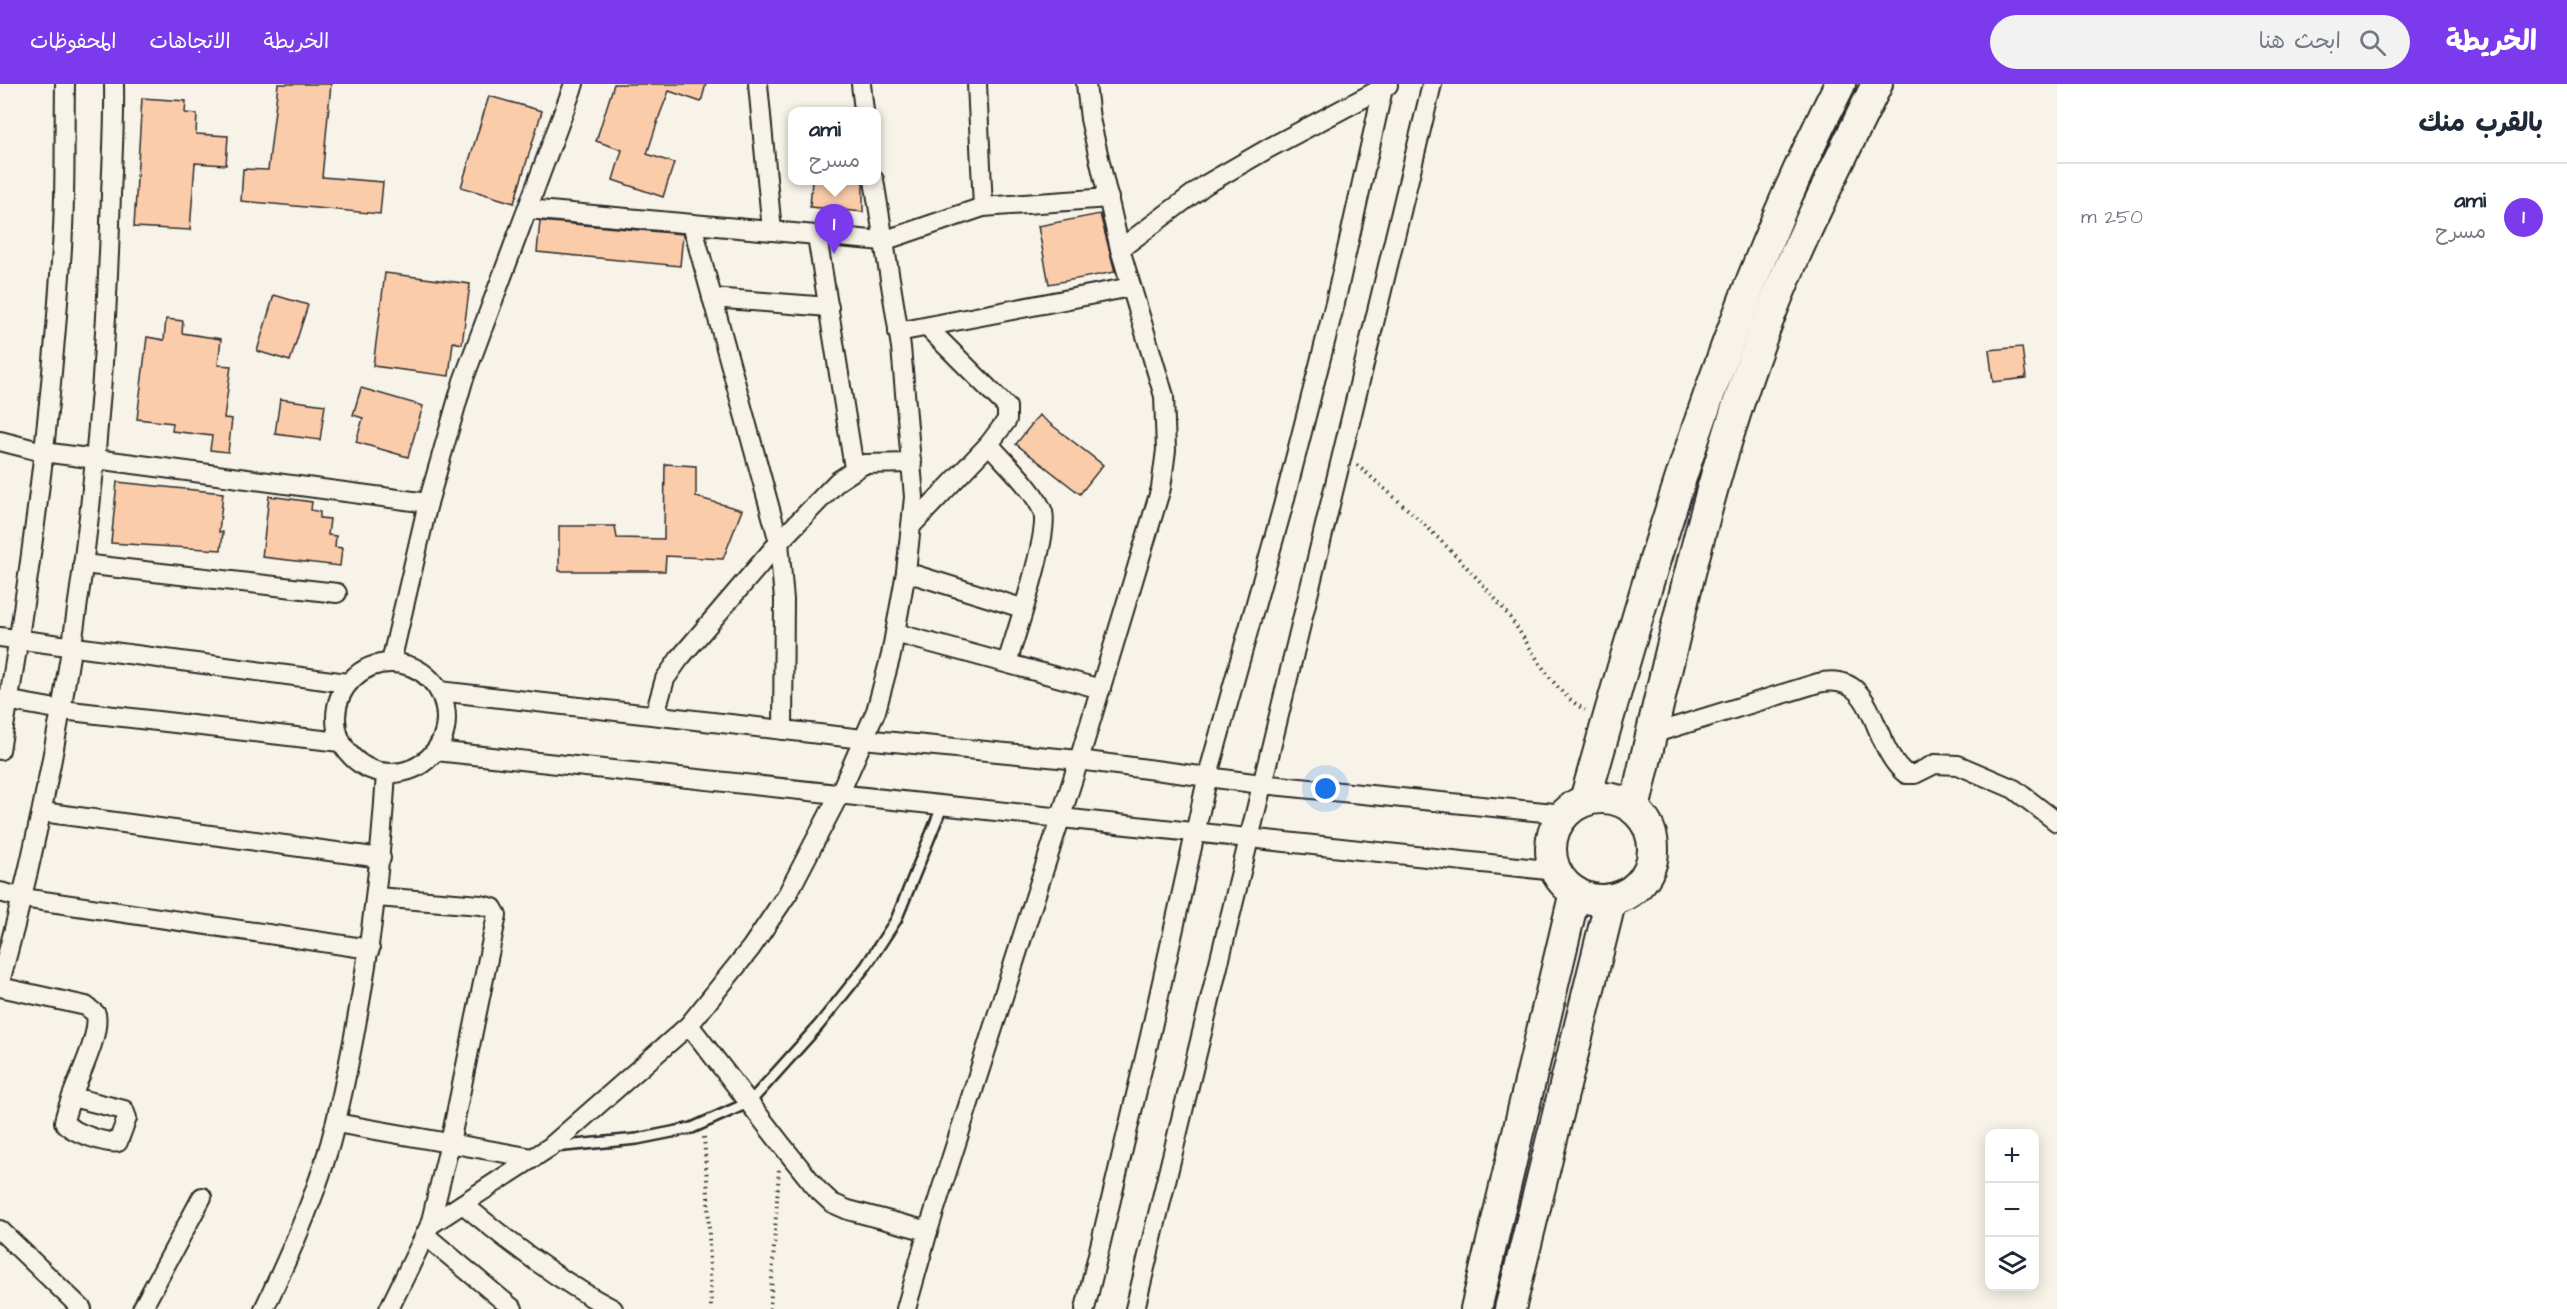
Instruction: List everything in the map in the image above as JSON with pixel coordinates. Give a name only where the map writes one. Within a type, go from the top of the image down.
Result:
[{"type":"highway","points":[[1575,807],[1602,797],[1619,801],[1634,809],[1651,833],[1653,847],[1652,861],[1637,886],[1611,899],[1593,898],[1566,882],[1551,856],[1551,841],[1556,826],[1575,807],[1607,722],[1721,355],[1762,249],[1840,84]]},
{"type":"highway","points":[[1634,809],[1671,649],[1733,421],[1770,315],[1797,251],[1877,84]]},
{"type":"highway","points":[[1476,1309],[1566,882]]},
{"type":"highway","points":[[1510,1309],[1611,899]]},
{"type":"street","points":[[0,750],[4,700],[18,641],[43,452],[62,260],[65,84]]},
{"type":"street","points":[[0,982],[23,898],[42,812],[73,649],[96,458],[107,325],[114,84]]},
{"type":"street","points":[[391,662],[428,503],[462,381],[574,84]]},
{"type":"street","points":[[758,84],[772,231]]},
{"type":"street","points":[[861,84],[864,107]]},
{"type":"street","points":[[977,84],[983,207]]},
{"type":"street","points":[[906,1309],[928,1231],[1059,819],[1080,760],[1154,518],[1166,450],[1164,396],[1119,249],[1090,119],[1086,84]]},
{"type":"street","points":[[1135,1309],[1432,84]]},
{"type":"street","points":[[1119,249],[1205,185],[1269,147],[1386,85]]},
{"type":"street","points":[[1084,1309],[1150,1036],[1208,775],[1283,506],[1335,303],[1386,85]]},
{"type":"street","points":[[428,1230],[463,1204],[550,1147],[689,1025],[774,917],[839,795],[863,739],[884,686],[906,572],[912,525],[912,463],[898,332],[875,185]]},
{"type":"street","points":[[527,209],[883,241],[983,207],[1109,198]]},
{"type":"street","points":[[692,224],[779,542],[784,600],[783,730]]},
{"type":"street","points":[[817,236],[854,468]]},
{"type":"street","points":[[898,332],[1131,287]]},
{"type":"street","points":[[712,298],[829,307]]},
{"type":"street","points":[[912,525],[989,444],[1007,420],[1007,407],[927,327]]},
{"type":"street","points":[[0,441],[43,452],[428,503]]},
{"type":"street","points":[[989,444],[1042,512],[1043,536],[1007,663]]},
{"type":"street","points":[[656,714],[661,691],[669,671],[779,542],[838,481],[854,468],[864,464],[912,463]]},
{"type":"street","points":[[83,564],[337,593]]},
{"type":"street","points":[[906,572],[1022,608]]},
{"type":"street","points":[[895,633],[1101,689]]},
{"type":"street","points":[[0,637],[73,649],[347,683]]},
{"type":"street","points":[[391,662],[419,670],[439,691],[446,722],[436,751],[422,764],[405,772],[386,773],[359,764],[340,742],[335,712],[347,683],[359,672],[374,665],[391,662]]},
{"type":"street","points":[[1652,734],[1818,683],[1844,682],[1857,689],[1884,744],[1903,772],[1913,775],[1931,765],[1958,765],[2014,789],[2057,822]]},
{"type":"street","points":[[439,691],[863,739],[1080,760],[1208,775],[1261,784],[1575,807]]},
{"type":"street","points":[[4,700],[62,710],[340,742]]},
{"type":"street","points":[[436,751],[1250,840],[1566,882]]},
{"type":"street","points":[[264,1309],[292,1247],[336,1123],[370,949],[381,858],[386,773]]},
{"type":"street","points":[[42,812],[381,858]]},
{"type":"street","points":[[0,892],[23,898],[370,949]]},
{"type":"street","points":[[376,897],[481,905],[493,908],[497,915],[450,1143],[428,1230],[390,1309]]},
{"type":"street","points":[[0,987],[86,1006],[96,1014],[97,1027],[72,1097]]},
{"type":"street","points":[[689,1025],[817,1189],[832,1203],[848,1210],[928,1231]]},
{"type":"street","points":[[336,1123],[533,1158]]},
{"type":"street","points":[[142,1309],[202,1197]]},
{"type":"street","points":[[463,1204],[592,1304],[613,1309]]},
{"type":"street","points":[[0,1230],[82,1309]]},
{"type":"street","points":[[428,1230],[513,1309]]},
{"type":"lane","points":[[550,1147],[637,1138],[703,1124],[750,1102],[819,1025],[866,966],[896,920],[942,807]]},
{"type":"path","points":[[1342,452],[1439,537],[1474,575],[1503,609],[1567,697],[1607,722]]},
{"type":"path","points":[[703,1124],[708,1175],[711,1309]]},
{"type":"path","points":[[770,1309],[781,1144]]},
{"type":"building","points":[[278,84],[331,84],[322,177],[383,182],[380,214],[241,201],[243,169],[268,170]]},
{"type":"building","points":[[614,84],[706,84],[701,102],[669,91],[660,114],[647,154],[674,163],[663,197],[613,180],[622,150],[596,141]]},
{"type":"building","points":[[489,96],[542,111],[514,203],[461,187]]},
{"type":"building","points":[[142,98],[186,101],[185,113],[197,114],[196,134],[228,136],[226,165],[195,163],[190,230],[134,227]]},
{"type":"building","points":[[812,185],[863,185],[863,212],[810,207]]},
{"type":"building","points":[[1100,214],[1115,272],[1049,284],[1038,226]]},
{"type":"building","points":[[540,221],[683,234],[680,266],[537,252]]},
{"type":"building","points":[[385,273],[470,284],[462,344],[453,342],[449,376],[373,366]]},
{"type":"building","points":[[274,295],[308,305],[290,361],[257,351]]},
{"type":"building","points":[[166,319],[183,321],[182,333],[221,339],[218,365],[231,366],[224,418],[232,419],[228,452],[210,450],[212,436],[172,431],[173,423],[137,419],[147,337],[164,340]]},
{"type":"building","points":[[2022,347],[2026,378],[1993,382],[1989,350]]},
{"type":"building","points":[[361,388],[423,406],[408,457],[356,442],[363,418],[353,415]]},
{"type":"building","points":[[280,399],[325,405],[320,440],[275,434]]},
{"type":"building","points":[[1039,415],[1103,465],[1080,494],[1016,444]]},
{"type":"building","points":[[665,464],[696,466],[696,497],[742,510],[723,559],[666,556],[665,571],[559,571],[559,526],[615,526],[617,538],[664,539]]},
{"type":"building","points":[[117,482],[223,493],[219,532],[223,532],[221,550],[111,543]]},
{"type":"building","points":[[269,496],[312,502],[311,510],[320,512],[320,518],[330,519],[328,535],[336,536],[335,547],[342,548],[340,566],[262,557]]},
{"type":"place","name":"ami","points":[[834,254]]}]
